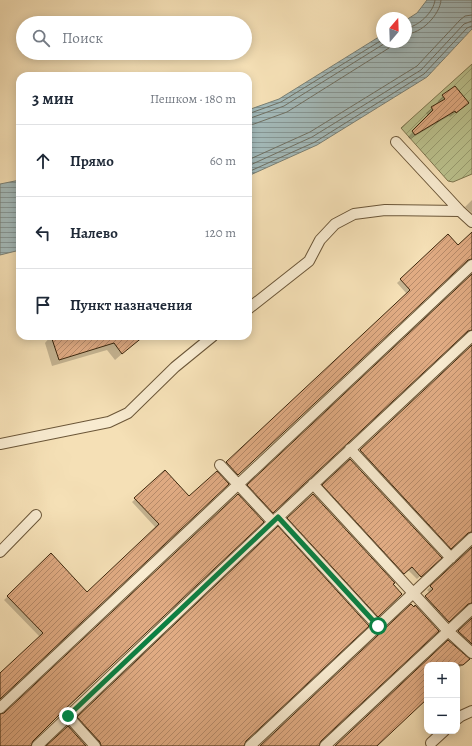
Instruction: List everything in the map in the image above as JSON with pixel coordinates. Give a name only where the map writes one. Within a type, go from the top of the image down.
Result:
[{"type":"lane","points":[[396,142],[472,222]]},
{"type":"lane","points":[[252,305],[309,261],[320,240],[335,224],[354,214],[385,210],[460,211]]},
{"type":"lane","points":[[0,708],[472,265]]},
{"type":"lane","points":[[37,746],[313,484],[472,336]]},
{"type":"lane","points":[[0,444],[109,422],[128,413],[175,367],[208,340]]},
{"type":"lane","points":[[350,450],[451,558]]},
{"type":"lane","points":[[220,465],[378,626]]},
{"type":"lane","points":[[313,484],[448,631],[472,653]]},
{"type":"lane","points":[[0,552],[36,515]]},
{"type":"lane","points":[[250,746],[472,538]]},
{"type":"lane","points":[[325,746],[472,609]]},
{"type":"lane","points":[[460,717],[472,711]]},
{"type":"lane","points":[[68,716],[95,746]]},
{"type":"lane","points":[[431,743],[441,734]]},
{"type":"green space","points":[[472,64],[472,174],[453,182],[448,181],[401,128]]},
{"type":"water","points":[[427,0],[472,0],[472,29],[427,77],[317,145],[252,174],[252,109],[279,99],[376,39],[376,48],[412,48],[412,16],[417,13]]},
{"type":"water","points":[[16,181],[16,251],[0,255],[0,184]]},
{"type":"building","points":[[455,86],[469,103],[456,113],[455,111],[415,135],[412,131],[433,110],[431,107],[445,99],[442,95]]},
{"type":"building","points":[[472,232],[472,259],[468,260],[238,475],[226,462],[410,290],[400,279],[448,234],[458,245]]},
{"type":"building","points":[[472,274],[472,330],[468,331],[273,513],[247,485]]},
{"type":"building","points":[[52,340],[139,340],[122,354],[114,343],[59,360]]},
{"type":"building","points":[[472,345],[472,532],[468,533],[451,549],[360,450]]},
{"type":"building","points":[[350,459],[442,558],[421,577],[412,567],[404,574],[322,485]]},
{"type":"building","points":[[165,470],[189,496],[217,471],[229,484],[0,699],[0,673],[43,633],[7,596],[51,553],[87,592],[159,524],[134,498]]},
{"type":"building","points":[[238,494],[264,522],[63,711],[33,741],[31,746],[0,746],[0,714],[4,713]]},
{"type":"building","points":[[313,494],[395,583],[393,584],[402,594],[378,617],[287,518]]},
{"type":"building","points":[[278,526],[369,626],[246,741],[244,746],[101,746],[100,742],[77,717]]},
{"type":"building","points":[[472,547],[472,603],[468,604],[449,622],[425,596],[433,589],[430,586]]},
{"type":"building","points":[[411,604],[414,607],[415,605],[439,631],[321,741],[319,746],[260,746]]},
{"type":"building","points":[[472,618],[472,644],[458,631]]},
{"type":"building","points":[[448,640],[470,659],[463,665],[460,665],[460,662],[425,662]]},
{"type":"building","points":[[424,663],[424,702],[377,746],[335,746]]},
{"type":"building","points":[[68,726],[86,746],[46,746]]},
{"type":"route","points":[[68,716],[278,517],[378,626]]}]
